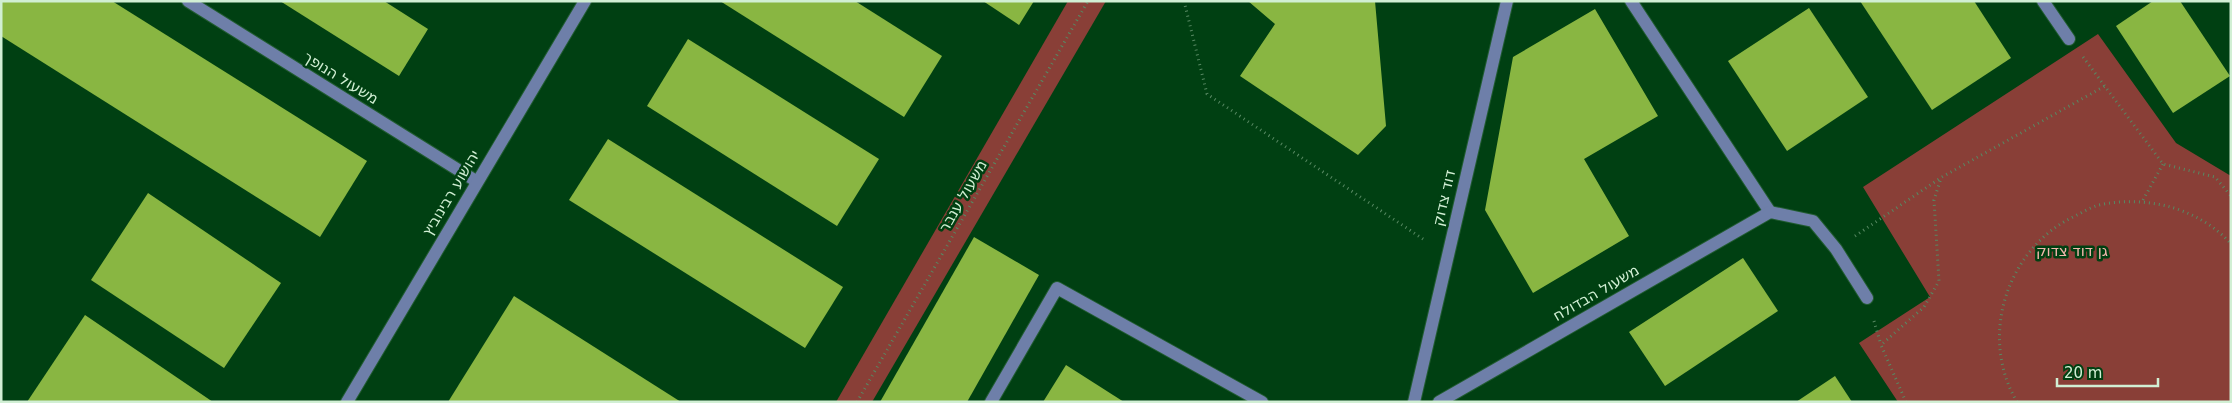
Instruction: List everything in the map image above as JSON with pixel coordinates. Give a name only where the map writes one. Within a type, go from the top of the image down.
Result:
[{"type":"street","name":"משעול הנופך","points":[[188,1],[476,181]]},
{"type":"street","name":"יהושוע רבינוביץ","points":[[346,402],[585,1]]},
{"type":"street","name":"דוד צדוק","points":[[1414,402],[1507,1]]},
{"type":"street","points":[[1631,1],[1770,212],[1813,221],[1836,249],[1866,298]]},
{"type":"street","points":[[2043,1],[2069,38]]},
{"type":"street","name":"משעול הבדולח","points":[[1439,402],[1770,212]]},
{"type":"street","points":[[991,402],[1057,288],[1262,402]]},
{"type":"path","name":"משעול ענבר","points":[[857,402],[1088,1]]},
{"type":"path","points":[[1184,1],[1207,94],[1447,255]]},
{"type":"path","points":[[2069,38],[2163,164],[2215,177],[2231,196]]},
{"type":"path","points":[[1836,249],[1942,177],[2105,86]]},
{"type":"path","points":[[2143,201],[2163,164]]},
{"type":"path","points":[[1906,402],[1881,344],[1924,307],[1939,281],[1934,200],[1942,177]]},
{"type":"path","points":[[2017,402],[2008,386],[1999,341],[2004,296],[2025,256],[2057,224],[2098,205],[2143,201],[2186,211],[2224,235],[2231,244]]},
{"type":"green space","points":[[1068,1],[1106,1],[872,402],[836,402]]},
{"type":"green space","name":"גן דוד צדוק","points":[[2098,34],[2176,143],[2231,176],[2231,402],[1898,402],[1859,343],[1930,297],[1863,187]]},
{"type":"building","points":[[1,1],[112,1],[367,161],[320,237],[1,36]]},
{"type":"building","points":[[280,1],[384,1],[428,29],[399,76]]},
{"type":"building","points":[[720,1],[855,1],[942,56],[904,117]]},
{"type":"building","points":[[983,1],[1034,1],[1019,25]]},
{"type":"building","points":[[1248,1],[1375,1],[1386,126],[1358,155],[1240,76],[1275,24]]},
{"type":"building","points":[[1860,1],[1974,1],[2011,58],[1932,110]]},
{"type":"building","points":[[2153,1],[2180,1],[2230,76],[2173,113],[2116,26]]},
{"type":"building","points":[[1809,8],[1868,97],[1787,151],[1728,61]]},
{"type":"building","points":[[1595,9],[1658,116],[1584,159],[1629,236],[1533,293],[1485,210],[1513,57]]},
{"type":"building","points":[[688,39],[879,159],[837,226],[647,106]]},
{"type":"building","points":[[608,139],[843,287],[805,348],[569,200]]},
{"type":"building","points":[[148,193],[281,283],[224,368],[91,280]]},
{"type":"building","points":[[974,237],[1039,275],[967,402],[880,402]]},
{"type":"building","points":[[1743,258],[1778,311],[1665,386],[1629,332]]},
{"type":"building","points":[[514,296],[681,402],[448,402]]},
{"type":"building","points":[[85,315],[213,402],[27,402]]},
{"type":"building","points":[[1066,365],[1124,402],[1043,402]]},
{"type":"building","points":[[1835,376],[1852,402],[1796,402]]}]
